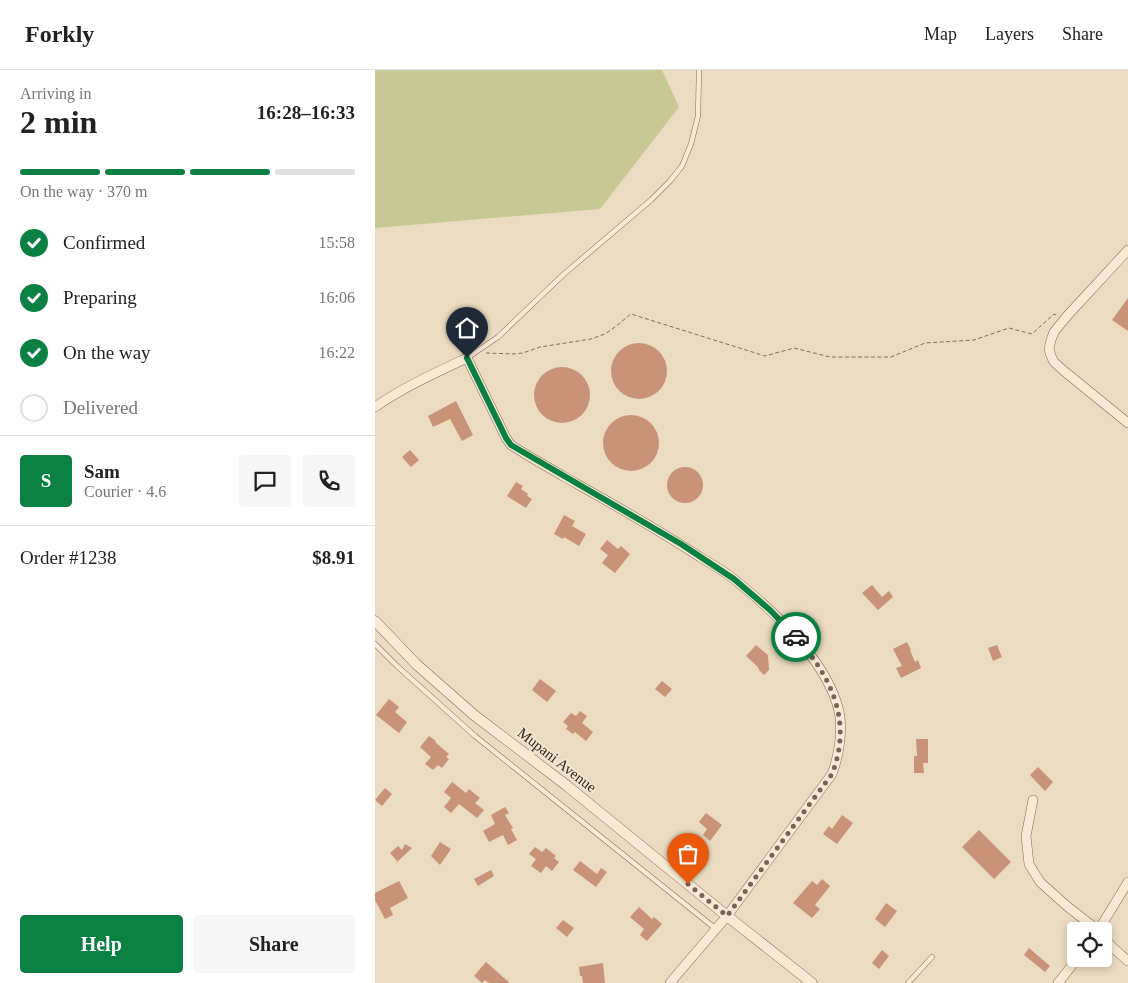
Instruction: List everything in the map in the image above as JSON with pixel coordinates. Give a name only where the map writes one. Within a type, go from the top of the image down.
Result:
[{"type":"street","points":[[1128,250],[1054,332],[1049,349],[1054,362],[1128,423]]},
{"type":"street","points":[[375,407],[393,394],[467,358],[511,445],[681,544],[734,579],[770,610],[797,638],[819,666],[833,692],[839,712],[840,729],[839,751],[832,774],[727,916],[670,983]]},
{"type":"street","name":"Mupani Avenue","points":[[375,621],[416,664],[474,715],[566,785],[812,983]]},
{"type":"street","points":[[1033,800],[1026,836],[1029,864],[1040,882],[1087,922]]},
{"type":"street","points":[[1106,922],[1128,882]]},
{"type":"street","points":[[1112,947],[1128,961]]},
{"type":"street","points":[[1058,983],[1071,967]]},
{"type":"lane","points":[[467,358],[498,337],[564,274],[651,200],[670,181],[682,166],[691,144],[698,116],[699,70]]},
{"type":"lane","points":[[375,644],[475,736],[716,929]]},
{"type":"lane","points":[[908,983],[932,957]]},
{"type":"path","points":[[478,352],[495,354],[523,353],[540,347],[591,339],[605,334],[631,314],[765,356],[794,348],[830,357],[891,357],[925,343],[974,340],[1009,328],[1032,334],[1054,314],[1067,316]]},
{"type":"green space","points":[[375,70],[662,70],[679,107],[600,209],[375,228]]},
{"type":"building","points":[[1128,298],[1128,331],[1112,320]]},
{"type":"building","points":[[639,343],[650,345],[659,351],[665,360],[667,371],[665,382],[659,391],[650,397],[639,399],[628,397],[619,391],[613,382],[611,371],[613,360],[619,351],[628,345]]},
{"type":"building","points":[[562,367],[573,369],[582,375],[588,384],[590,395],[588,406],[582,415],[573,421],[562,423],[551,421],[542,415],[536,406],[534,395],[536,384],[542,375],[551,369]]},
{"type":"building","points":[[456,401],[473,435],[462,441],[450,419],[433,427],[428,416]]},
{"type":"building","points":[[631,415],[642,417],[651,423],[657,432],[659,443],[657,454],[651,463],[642,469],[631,471],[620,469],[611,463],[605,454],[603,443],[605,432],[611,423],[620,417]]},
{"type":"building","points":[[410,450],[419,460],[411,467],[402,457]]},
{"type":"building","points":[[685,467],[692,468],[698,472],[702,478],[702,492],[698,498],[692,502],[685,503],[678,502],[672,498],[668,492],[667,485],[668,478],[672,472],[678,468]]},
{"type":"building","points":[[516,482],[523,486],[521,489],[532,499],[526,508],[507,496]]},
{"type":"building","points":[[564,515],[575,521],[572,526],[586,534],[579,546],[564,537],[563,539],[554,534]]},
{"type":"building","points":[[607,540],[618,549],[621,546],[630,554],[615,573],[602,563],[608,555],[600,549]]},
{"type":"building","points":[[872,585],[882,597],[889,591],[893,597],[878,610],[862,593]]},
{"type":"building","points":[[907,642],[915,662],[918,660],[921,668],[901,678],[896,668],[902,666],[893,649]]},
{"type":"building","points":[[756,645],[768,655],[769,670],[764,675],[746,656]]},
{"type":"building","points":[[997,645],[1002,657],[993,661],[988,648]]},
{"type":"building","points":[[540,679],[556,691],[547,702],[532,690]]},
{"type":"building","points":[[662,681],[672,689],[665,697],[655,689]]},
{"type":"building","points":[[389,699],[399,707],[395,712],[407,722],[399,733],[376,715]]},
{"type":"building","points":[[580,711],[587,716],[582,723],[593,732],[586,741],[575,732],[573,734],[566,729],[568,726],[563,722],[571,713],[576,716]]},
{"type":"building","points":[[429,736],[449,754],[446,757],[449,759],[442,768],[438,765],[433,770],[425,764],[431,757],[420,747]]},
{"type":"building","points":[[916,739],[928,739],[928,763],[923,763],[924,773],[914,773],[914,756],[917,756]]},
{"type":"building","points":[[1038,767],[1053,782],[1045,791],[1030,775]]},
{"type":"building","points":[[452,782],[466,793],[469,789],[480,798],[475,803],[484,810],[477,818],[459,804],[451,813],[444,807],[451,798],[444,792]]},
{"type":"building","points":[[385,788],[392,794],[382,806],[375,800]]},
{"type":"building","points":[[505,807],[509,813],[505,815],[513,828],[511,829],[517,840],[508,845],[503,835],[489,842],[483,831],[495,824],[491,815]]},
{"type":"building","points":[[706,813],[722,825],[710,841],[703,835],[707,829],[699,822]]},
{"type":"building","points":[[842,815],[853,823],[837,844],[823,834],[829,826],[832,829]]},
{"type":"building","points":[[979,830],[1011,862],[994,879],[962,847]]},
{"type":"building","points":[[440,842],[451,849],[440,865],[431,856]]},
{"type":"building","points":[[405,844],[412,848],[396,863],[397,861],[390,853],[398,846],[402,850]]},
{"type":"building","points":[[535,847],[542,852],[546,848],[556,856],[554,858],[559,862],[552,871],[546,866],[541,873],[531,866],[536,859],[529,854]]},
{"type":"building","points":[[580,861],[597,874],[601,868],[607,872],[596,887],[573,870]]},
{"type":"building","points":[[491,870],[494,876],[478,886],[474,879]]},
{"type":"building","points":[[822,879],[830,886],[815,905],[820,909],[812,918],[793,903],[812,881],[817,885]]},
{"type":"building","points":[[399,881],[408,898],[390,908],[393,915],[385,919],[375,900],[375,893]]},
{"type":"building","points":[[886,903],[897,911],[885,927],[875,919]]},
{"type":"building","points":[[639,907],[652,919],[654,917],[662,924],[647,941],[640,935],[644,929],[630,917]]},
{"type":"building","points":[[563,920],[574,928],[567,937],[556,928]]},
{"type":"building","points":[[1029,948],[1050,966],[1045,972],[1024,955]]},
{"type":"building","points":[[882,950],[889,956],[879,969],[872,963]]},
{"type":"building","points":[[486,962],[510,983],[489,983],[485,980],[482,983],[474,976]]},
{"type":"building","points":[[603,963],[605,983],[583,983],[579,967]]},
{"type":"way so far","points":[[688,884],[727,916],[832,774],[836,765],[840,729],[839,712],[833,692],[819,666],[796,637]]},
{"type":"route","points":[[467,358],[511,445],[681,544],[734,579],[770,610],[796,637]]}]
